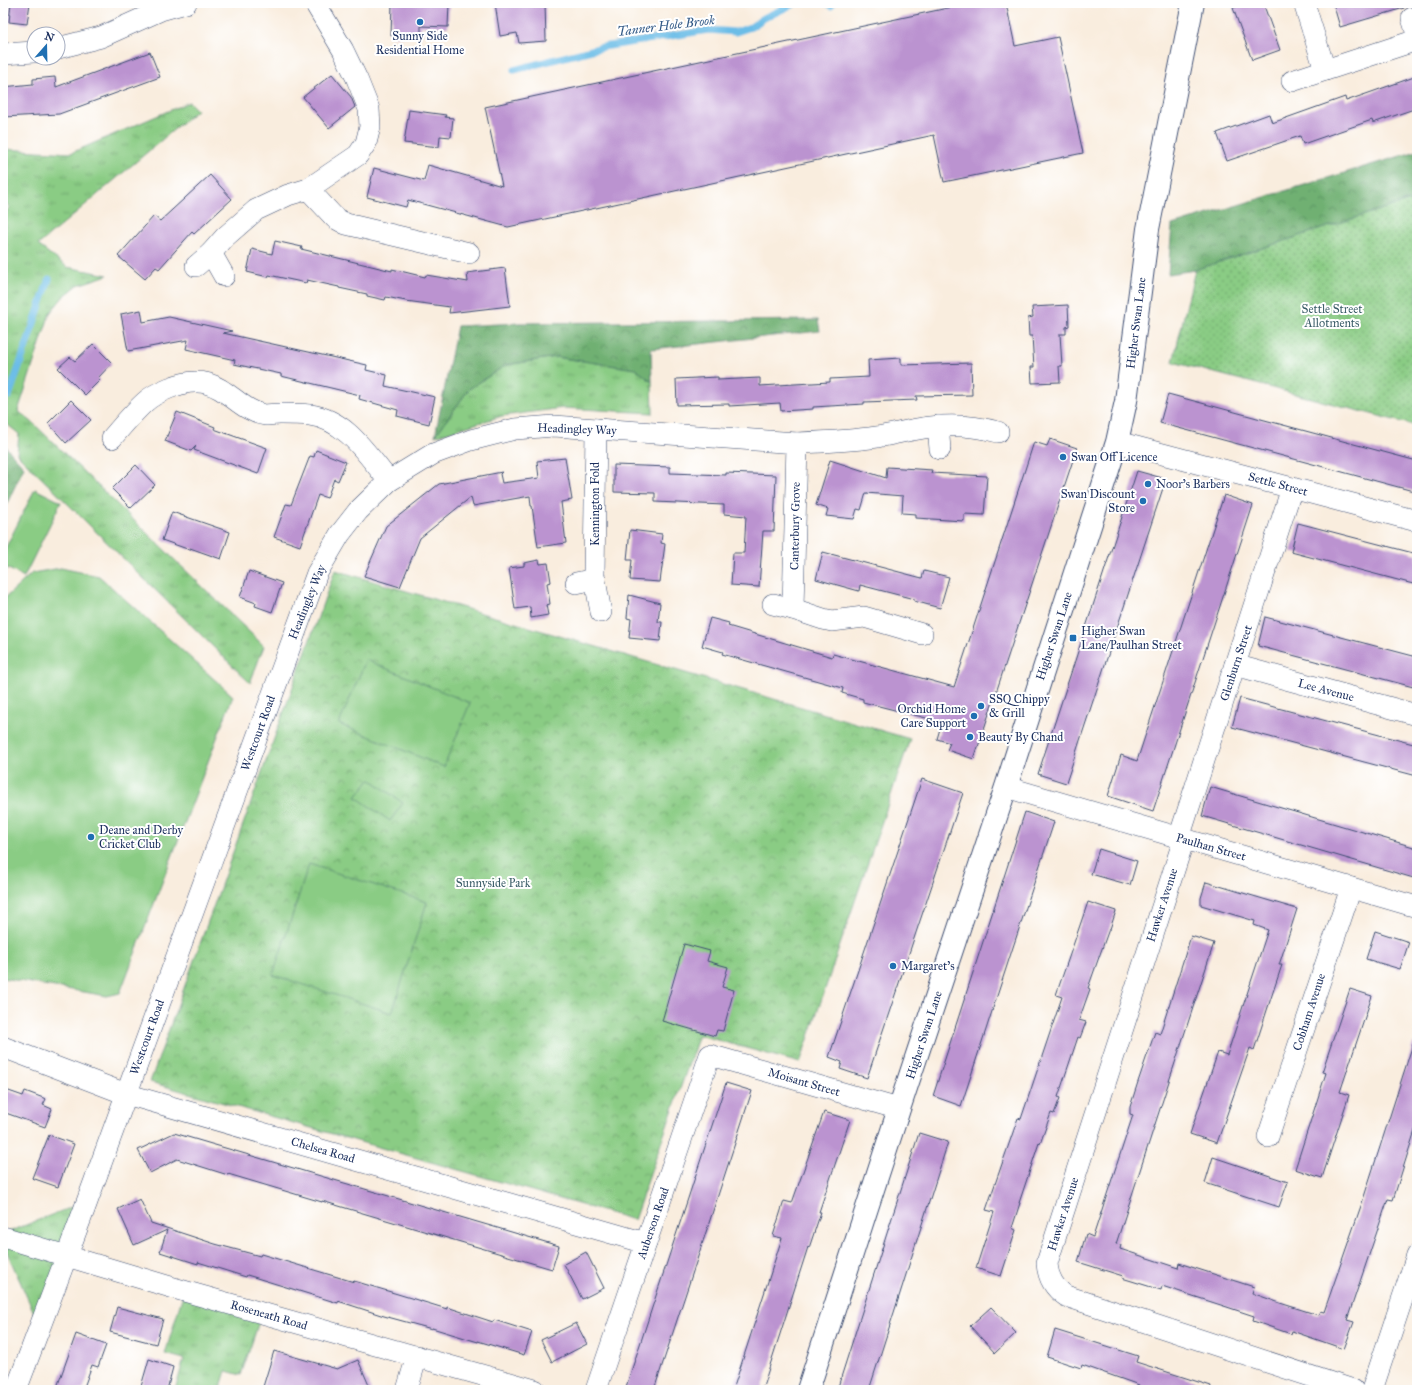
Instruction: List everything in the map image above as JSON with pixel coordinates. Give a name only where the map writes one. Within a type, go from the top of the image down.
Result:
[{"type":"street","points":[[66,46],[101,37],[161,10],[186,3]]},
{"type":"street","points":[[224,276],[204,259],[225,237],[256,210],[288,195],[308,189],[358,155],[366,143],[370,127],[368,109],[358,79],[343,50],[314,3]]},
{"type":"street","name":"Higher Swan Lane","points":[[808,1390],[899,1109],[1006,787],[1117,442],[1126,401],[1148,229],[1193,3]]},
{"type":"street","points":[[1304,3],[1326,70]]},
{"type":"street","points":[[1292,81],[1417,40]]},
{"type":"street","points":[[3,54],[26,53]]},
{"type":"street","points":[[308,189],[335,218],[346,224],[432,235],[469,252]]},
{"type":"street","points":[[112,438],[132,403],[145,402],[159,393],[182,384],[197,382],[210,384],[252,411],[265,415],[295,413],[312,415],[329,420],[343,428],[353,438],[389,481]]},
{"type":"street","name":"Headingley Way","points":[[276,684],[317,573],[328,553],[358,511],[389,481],[433,454],[478,438],[516,429],[554,426],[797,443],[834,442],[877,437],[938,426],[957,425],[978,427],[998,432]]},
{"type":"street","points":[[938,426],[940,449]]},
{"type":"street","name":"Kennington Fold","points":[[596,429],[586,581],[602,612]]},
{"type":"street","name":"Settle Street","points":[[1117,442],[1417,521]]},
{"type":"street","name":"Canterbury Grove","points":[[797,443],[783,606],[823,619],[832,620],[864,617],[887,634],[922,634]]},
{"type":"street","name":"Glenburn Street","points":[[1182,838],[1235,665],[1292,488]]},
{"type":"street","name":"Lee Avenue","points":[[1235,665],[1417,716]]},
{"type":"street","name":"Westcourt Road","points":[[16,1390],[276,684]]},
{"type":"street","name":"Paulhan Street","points":[[1006,787],[1417,907]]},
{"type":"street","name":"Hawker Avenue","points":[[1182,838],[1047,1263],[1048,1274],[1058,1290],[1066,1296],[1353,1390]]},
{"type":"street","name":"Cobham Avenue","points":[[1268,1137],[1351,888]]},
{"type":"street","name":"Chelsea Road","points":[[3,1047],[126,1094],[646,1243]]},
{"type":"street","name":"Moisant Street","points":[[710,1055],[899,1109]]},
{"type":"street","name":"Auberson Road","points":[[596,1390],[710,1055]]},
{"type":"street","name":"Roseneath Road","points":[[3,1237],[184,1291],[535,1390]]},
{"type":"street","points":[[1372,1390],[1417,1255]]},
{"type":"street","points":[[407,1390],[417,1356]]},
{"type":"green space","points":[[189,102],[197,110],[38,245],[67,267],[108,275],[78,285],[63,297],[50,313],[18,411],[32,422],[264,646],[250,683],[17,454],[19,434],[3,421],[3,215],[10,207],[3,202],[3,149],[71,153]]},
{"type":"green space","points":[[1417,151],[1417,198],[1195,270],[1168,274],[1172,225]]},
{"type":"green space","name":"Settle Street Allotments","points":[[1417,198],[1417,426],[1173,362],[1195,270]]},
{"type":"green space","points":[[818,320],[820,331],[651,349],[652,382],[636,369],[556,357],[506,365],[469,389],[435,436],[457,326],[519,323]]},
{"type":"green space","points":[[556,357],[637,369],[652,382],[653,413],[563,408],[502,416],[435,436],[469,389],[506,365]]},
{"type":"green space","points":[[3,444],[24,467],[3,512]]},
{"type":"green space","points":[[35,489],[61,502],[24,577],[3,566],[3,553]]},
{"type":"green space","name":"Deane and Derby Cricket Club","points":[[61,568],[99,576],[233,696],[120,993],[107,996],[3,978],[3,600],[32,573]]},
{"type":"green space","name":"Sunnyside Park","points":[[335,570],[910,739],[800,1063],[699,1035],[634,1220],[150,1082]]},
{"type":"green space","points":[[366,660],[470,703],[444,767],[339,724]]},
{"type":"green space","points":[[370,779],[403,803],[390,821],[356,797]]},
{"type":"green space","points":[[309,864],[427,902],[392,1013],[273,975]]},
{"type":"green space","points":[[87,1201],[38,1322],[3,1243],[3,1234]]},
{"type":"green space","points":[[184,1291],[262,1313],[241,1375],[226,1371],[220,1390],[175,1390],[184,1359],[165,1354]]},
{"type":"building","points":[[11,3],[30,3],[27,24],[9,22]]},
{"type":"building","name":"Sunny Side Residential Home","points":[[392,3],[449,3],[448,27],[421,26],[421,37],[391,36]]},
{"type":"building","points":[[495,3],[545,3],[546,41],[519,43],[517,33],[500,36]]},
{"type":"building","points":[[971,3],[1006,3],[1015,46],[1058,37],[1083,153],[944,182],[934,135],[508,227],[408,200],[406,207],[367,197],[374,168],[424,181],[428,165],[502,186],[485,107]]},
{"type":"building","points":[[1248,3],[1263,3],[1280,50],[1252,60],[1233,8]]},
{"type":"building","points":[[1333,3],[1404,3],[1404,8],[1340,27]]},
{"type":"building","points":[[150,52],[160,77],[59,114],[3,117],[3,87],[33,84],[33,79],[55,77],[56,87]]},
{"type":"building","points":[[332,74],[351,97],[355,107],[329,128],[303,97]]},
{"type":"building","points":[[1417,76],[1417,108],[1373,123],[1372,120],[1303,144],[1300,136],[1227,161],[1217,133],[1269,114],[1272,123],[1345,97],[1346,101]]},
{"type":"building","points":[[409,110],[446,115],[445,117],[453,118],[451,137],[440,136],[439,147],[404,143]]},
{"type":"building","points":[[210,175],[232,199],[194,234],[192,232],[159,269],[156,267],[145,279],[118,256],[154,216],[160,221]]},
{"type":"building","points":[[275,241],[302,247],[301,249],[392,271],[392,269],[425,277],[426,275],[468,282],[467,273],[505,268],[510,306],[449,313],[450,307],[386,297],[385,300],[367,296],[367,294],[307,280],[306,283],[247,272],[252,249],[272,254]]},
{"type":"building","points":[[1068,305],[1069,326],[1066,327],[1066,334],[1060,334],[1062,366],[1059,366],[1060,382],[1032,383],[1031,367],[1034,367],[1032,336],[1029,336],[1028,318],[1033,317],[1032,307]]},
{"type":"building","points":[[141,310],[143,322],[169,317],[232,331],[223,333],[367,365],[366,370],[387,375],[385,386],[435,397],[429,424],[397,416],[398,410],[359,399],[360,395],[281,376],[281,374],[234,364],[235,360],[186,349],[188,340],[128,351],[121,314]]},
{"type":"building","points":[[93,344],[112,363],[98,378],[100,380],[85,395],[58,368],[70,357],[75,361]]},
{"type":"building","points":[[901,358],[901,365],[971,363],[972,395],[916,396],[917,400],[864,402],[864,404],[813,407],[813,409],[781,411],[780,403],[729,406],[729,404],[677,405],[676,379],[718,377],[718,380],[760,378],[760,386],[830,382],[830,379],[869,377],[868,360]]},
{"type":"building","points":[[1168,394],[1417,461],[1417,492],[1160,423]]},
{"type":"building","points":[[71,400],[91,420],[66,443],[48,423]]},
{"type":"building","points":[[177,412],[215,427],[214,429],[267,448],[258,474],[194,450],[196,446],[191,451],[165,441]]},
{"type":"building","points":[[1050,439],[1077,448],[974,759],[947,750],[950,743],[937,739],[942,722],[863,702],[863,699],[842,693],[843,688],[722,654],[723,652],[702,646],[710,618],[729,623],[728,626],[832,657],[833,654],[954,687],[1034,442],[1047,446]]},
{"type":"building","points":[[316,450],[346,462],[338,481],[334,479],[327,498],[318,495],[300,546],[274,537],[286,504],[291,505],[310,456],[314,457]]},
{"type":"building","points":[[565,458],[572,500],[561,502],[566,543],[538,547],[530,496],[473,506],[471,497],[420,538],[400,587],[364,576],[386,526],[439,484],[502,472],[500,474],[502,483],[539,478],[537,461]]},
{"type":"building","points":[[830,460],[886,478],[887,467],[932,470],[931,473],[987,476],[984,515],[964,514],[964,521],[916,518],[916,514],[902,513],[903,496],[866,493],[861,510],[857,509],[854,519],[826,516],[828,509],[816,505]]},
{"type":"building","points":[[136,465],[155,485],[131,508],[112,489]]},
{"type":"building","points":[[614,465],[670,467],[670,473],[776,475],[774,531],[763,531],[759,587],[731,585],[733,553],[744,553],[746,516],[724,514],[724,505],[655,502],[655,493],[614,492]]},
{"type":"building","points":[[1137,471],[1166,479],[1066,783],[1038,774]]},
{"type":"building","points":[[1224,495],[1253,505],[1153,811],[1108,796],[1121,755],[1137,761]]},
{"type":"building","points":[[172,512],[230,532],[221,559],[162,540]]},
{"type":"building","points":[[1298,523],[1417,554],[1417,585],[1291,552]]},
{"type":"building","points":[[630,530],[662,534],[661,543],[665,544],[660,582],[630,580],[632,560],[627,560]]},
{"type":"building","points":[[823,552],[922,578],[924,571],[949,577],[940,608],[914,601],[914,599],[860,585],[859,591],[816,579]]},
{"type":"building","points":[[539,560],[540,564],[548,563],[551,582],[547,583],[550,604],[546,605],[548,615],[531,618],[530,607],[515,609],[509,568],[524,566],[524,563]]},
{"type":"building","points":[[249,571],[282,583],[272,612],[255,606],[256,603],[240,597]]},
{"type":"building","points":[[629,595],[660,603],[658,622],[662,622],[660,641],[629,638],[631,619],[627,618]]},
{"type":"building","points":[[1265,617],[1417,657],[1417,688],[1258,646]]},
{"type":"building","points":[[1240,698],[1417,745],[1417,776],[1232,727]]},
{"type":"building","points":[[922,779],[963,793],[867,1078],[840,1069],[842,1062],[829,1057]]},
{"type":"building","points":[[1210,787],[1417,848],[1417,879],[1202,816]]},
{"type":"building","points":[[1025,812],[1054,822],[961,1106],[933,1096]]},
{"type":"building","points":[[1099,849],[1137,861],[1130,885],[1091,874]]},
{"type":"building","points":[[1206,882],[1297,909],[1279,965],[1282,965],[1254,1050],[1250,1048],[1217,1143],[1190,1134],[1218,1052],[1227,1055],[1268,930],[1254,925],[1255,921],[1201,905],[1201,898]]},
{"type":"building","points":[[1088,902],[1116,911],[1088,988],[1090,989],[1079,1020],[1086,1022],[1080,1038],[1078,1037],[1058,1097],[1060,1098],[1054,1114],[1051,1113],[1040,1144],[1039,1143],[1019,1203],[1012,1228],[1016,1230],[1001,1276],[976,1268],[994,1212],[986,1210],[1018,1118],[1021,1119],[1062,997],[1056,995]]},
{"type":"building","points":[[1375,931],[1409,942],[1400,969],[1366,959]]},
{"type":"building","points":[[1191,936],[1214,943],[1116,1244],[1121,1245],[1120,1249],[1178,1268],[1179,1263],[1254,1287],[1252,1293],[1280,1303],[1318,1315],[1320,1311],[1324,1312],[1362,1203],[1413,1044],[1417,1045],[1417,1124],[1393,1200],[1388,1199],[1347,1320],[1354,1322],[1344,1349],[1292,1331],[1291,1334],[1253,1321],[1254,1316],[1227,1307],[1162,1286],[1161,1290],[1078,1262],[1086,1234],[1093,1237],[1133,1115],[1130,1114],[1130,1107],[1139,1079],[1155,1032],[1160,1034]]},
{"type":"building","points":[[684,944],[710,951],[707,961],[728,967],[722,987],[734,990],[723,1031],[717,1030],[715,1036],[662,1021]]},
{"type":"building","points":[[1350,989],[1372,996],[1340,1092],[1349,1095],[1322,1178],[1295,1169],[1326,1073],[1322,1072]]},
{"type":"building","points":[[726,1083],[752,1091],[710,1220],[654,1390],[625,1390]]},
{"type":"building","points":[[3,1089],[23,1096],[25,1091],[46,1099],[43,1105],[52,1109],[45,1127],[3,1112]]},
{"type":"building","points":[[824,1112],[850,1120],[819,1212],[821,1212],[809,1248],[808,1247],[762,1390],[733,1390],[782,1238],[773,1236],[784,1201],[792,1203]]},
{"type":"building","points":[[174,1133],[559,1246],[552,1269],[177,1159],[150,1173],[138,1150]]},
{"type":"building","points":[[919,1133],[948,1142],[897,1303],[869,1390],[837,1390]]},
{"type":"building","points":[[49,1135],[74,1144],[58,1187],[32,1178]]},
{"type":"building","points":[[1213,1157],[1288,1182],[1279,1207],[1205,1183]]},
{"type":"building","points":[[140,1199],[151,1223],[215,1244],[260,1256],[261,1254],[447,1309],[447,1307],[493,1322],[494,1320],[532,1332],[524,1355],[432,1328],[384,1316],[338,1301],[338,1303],[247,1275],[246,1277],[160,1252],[167,1230],[134,1245],[118,1209]]},
{"type":"building","points":[[586,1252],[604,1288],[582,1299],[564,1264]]},
{"type":"building","points":[[117,1307],[163,1319],[156,1344],[110,1332]]},
{"type":"building","points":[[991,1307],[1016,1333],[995,1353],[970,1326]]},
{"type":"building","points":[[576,1323],[587,1344],[552,1362],[541,1340]]},
{"type":"building","points":[[1055,1330],[1138,1356],[1136,1362],[1211,1386],[1210,1390],[1138,1390],[1139,1385],[1082,1365],[1081,1368],[1047,1357]]},
{"type":"building","points":[[76,1334],[106,1345],[98,1367],[92,1365],[83,1390],[56,1390]]},
{"type":"building","points":[[274,1351],[337,1369],[358,1360],[371,1390],[262,1390]]},
{"type":"building","points":[[149,1359],[173,1367],[167,1390],[140,1390]]},
{"type":"waterway","name":"Tanner Hole Brook","points":[[514,70],[603,47],[708,30],[736,32],[751,27],[764,18],[795,3]]},
{"type":"waterway","name":"Tanner Hole Brook","points":[[827,3],[831,6]]},
{"type":"waterway","points":[[9,396],[49,279]]},
{"type":"place","name":"Sunny Side Residential Home","points":[[420,22]]},
{"type":"place","name":"Swan Off Licence","points":[[1063,457]]},
{"type":"place","name":"Noor's Barbers","points":[[1148,484]]},
{"type":"place","name":"Swan Discount Store","points":[[1143,501]]},
{"type":"place","name":"Higher Swan Lane/Paulhan Street","points":[[1073,638]]},
{"type":"place","name":"SSQ Chippy & Grill","points":[[981,706]]},
{"type":"place","name":"Orchid Home Care Support","points":[[974,716]]},
{"type":"place","name":"Beauty By Chand","points":[[970,737]]},
{"type":"place","name":"Deane and Derby Cricket Club","points":[[91,837]]},
{"type":"place","name":"Margaret's","points":[[893,966]]}]
